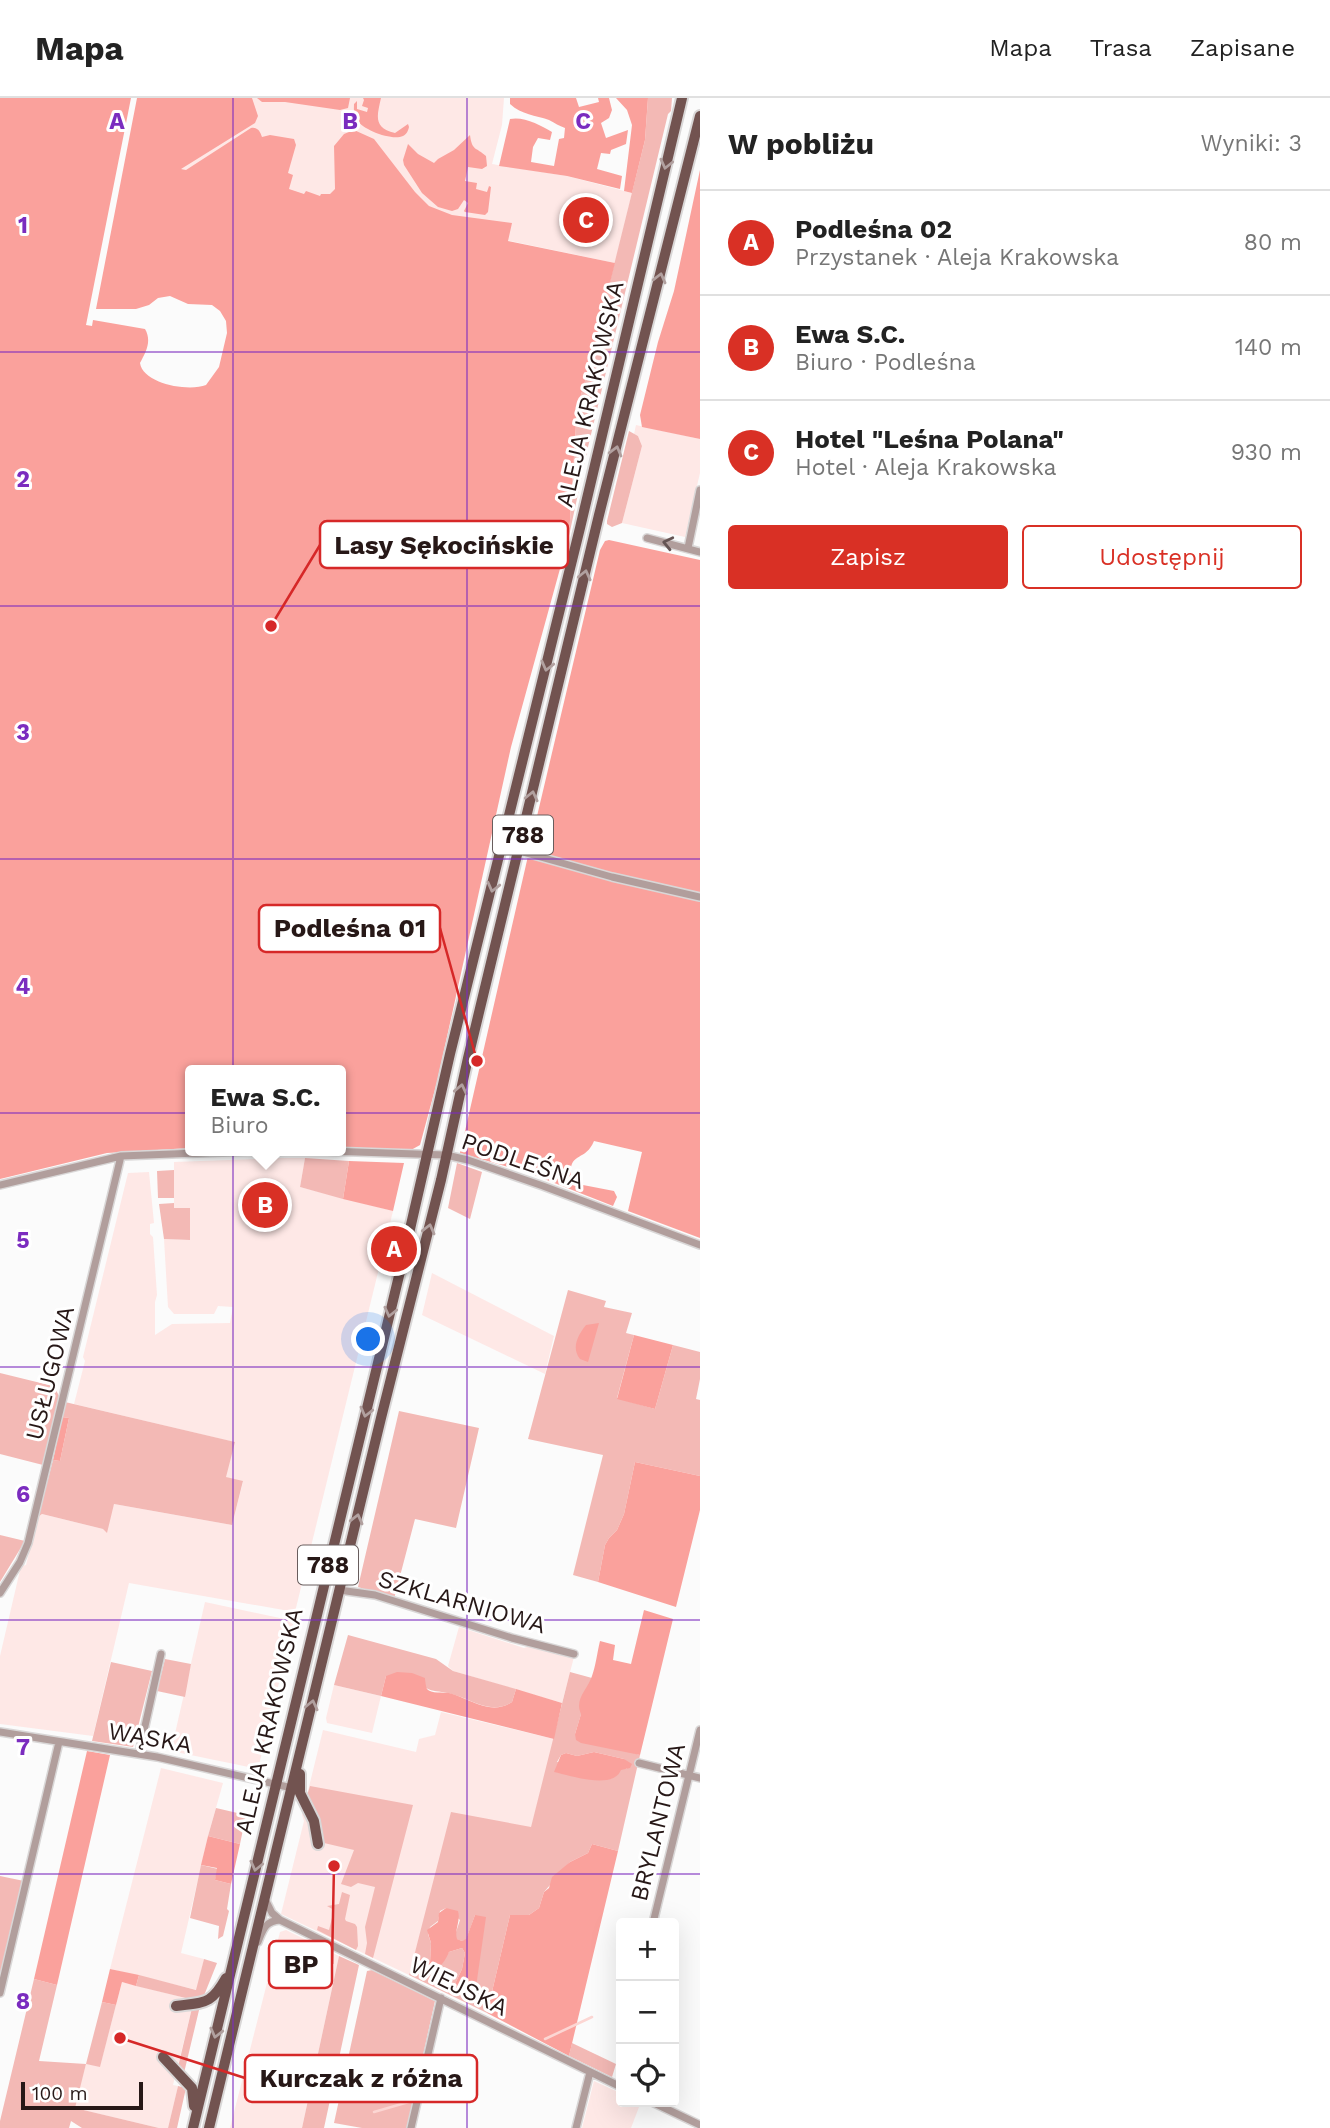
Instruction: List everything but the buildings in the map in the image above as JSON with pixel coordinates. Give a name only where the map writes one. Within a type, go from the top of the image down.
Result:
[{"type":"main road","name":"ALEJA KRAKOWSKA","points":[[193,2125],[426,1156],[575,552],[682,98]]},
{"type":"main road","name":"ALEJA KRAKOWSKA","points":[[209,2128],[599,514],[700,116]]},
{"type":"main road","points":[[300,1754],[300,1793],[314,1821],[318,1844]]},
{"type":"main road","points":[[176,2006],[210,2000],[216,1995],[232,1966]]},
{"type":"main road","points":[[163,2057],[192,2088],[193,2125]]},
{"type":"street","points":[[688,548],[700,490]]},
{"type":"street","points":[[647,538],[700,552]]},
{"type":"street","points":[[519,851],[612,877],[700,897]]},
{"type":"street","name":"PODLEŚNA","points":[[346,1152],[446,1155],[468,1160],[700,1245]]},
{"type":"street","points":[[0,1185],[121,1156],[185,1153]]},
{"type":"street","name":"USŁUGOWA","points":[[0,1594],[20,1562],[28,1543],[121,1156]]},
{"type":"street","name":"SZKLARNIOWA","points":[[339,1590],[375,1595],[512,1638],[574,1654]]},
{"type":"street","points":[[138,1753],[161,1654]]},
{"type":"street","name":"BRYLANTOWA","points":[[654,1918],[700,1730]]},
{"type":"street","name":"WĄSKA","points":[[0,1732],[138,1753],[292,1788]]},
{"type":"street","points":[[0,1993],[59,1742]]},
{"type":"street","points":[[639,1763],[700,1778]]},
{"type":"street","name":"WIEJSKA","points":[[265,1899],[272,1913],[280,1920],[616,2085]]},
{"type":"street","points":[[250,1960],[266,1925],[273,1920],[280,1920]]},
{"type":"street","points":[[411,2128],[441,1997]]},
{"type":"street","points":[[576,2128],[590,2072]]},
{"type":"street","points":[[662,2107],[699,2126]]},
{"type":"shaded area","points":[[0,98],[131,98],[86,325],[92,326],[93,320],[145,329],[148,342],[140,363],[143,370],[158,381],[178,387],[198,387],[206,385],[219,367],[227,333],[226,321],[220,311],[212,305],[188,304],[170,296],[158,298],[149,305],[136,309],[96,309],[137,98],[252,98],[258,116],[255,123],[181,169],[186,170],[255,128],[262,137],[270,135],[294,139],[296,145],[288,173],[293,175],[289,189],[320,196],[330,194],[335,189],[334,146],[344,134],[354,130],[374,139],[429,206],[452,215],[512,223],[508,241],[615,263],[577,408],[569,536],[511,747],[437,1082],[420,1145],[411,1150],[346,1147],[346,1065],[185,1065],[185,1148],[107,1153],[0,1179]]},
{"type":"shaded area","points":[[137,98],[504,98],[502,125],[492,164],[567,176],[632,193],[615,263],[187,173],[179,168]]},
{"type":"shaded area","points":[[257,98],[350,98],[348,108],[340,110],[285,102],[262,102]]},
{"type":"shaded area","points":[[363,98],[381,98],[378,116],[380,124],[395,133],[408,124],[406,133],[398,137],[385,136],[360,124],[355,116],[354,104],[357,101],[357,109],[367,112],[368,108],[362,106]]},
{"type":"shaded area","points":[[510,98],[576,98],[579,107],[599,102],[598,98],[609,98],[612,110],[609,118],[601,123],[606,138],[628,130],[626,144],[611,150],[610,154],[601,153],[597,169],[622,176],[620,189],[567,176],[499,166],[510,119],[526,120],[552,132],[550,140],[538,138],[533,147],[531,162],[554,166],[559,139],[564,138],[565,128],[519,110],[510,104]]},
{"type":"shaded area","points":[[616,98],[648,98],[645,140],[632,193],[624,191],[632,125],[627,110]]},
{"type":"shaded area","points":[[648,98],[672,98],[671,111],[668,114],[588,447],[569,536],[577,408],[645,140]]},
{"type":"shaded area","points":[[470,135],[473,146],[486,156],[487,166],[482,169],[468,167],[465,181],[477,183],[476,189],[487,192],[489,186],[491,187],[488,212],[485,215],[465,212],[468,203],[464,200],[458,209],[452,211],[438,207],[422,193],[403,160],[408,144],[418,154],[434,163]]},
{"type":"shaded area","points":[[700,170],[700,439],[642,427],[640,415],[674,291]]},
{"type":"shaded area","points":[[636,425],[700,439],[700,473],[685,537],[622,523],[642,446],[638,436],[634,434]]},
{"type":"shaded area","points":[[629,431],[638,436],[642,446],[622,523],[612,527],[607,521]]},
{"type":"shaded area","points":[[605,541],[700,560],[700,894],[617,876],[529,850],[600,550]]},
{"type":"shaded area","points":[[528,856],[700,901],[700,1238],[628,1211],[642,1152],[594,1141],[572,1164],[571,1179],[583,1185],[614,1191],[617,1197],[613,1206],[529,1173],[460,1153]]},
{"type":"shaded area","points":[[305,1158],[300,1187],[393,1211],[295,1612],[129,1583],[93,1736],[0,1724],[0,1656],[21,1566],[26,1565],[38,1517],[42,1514],[103,1529],[114,1504],[232,1525],[243,1482],[225,1477],[234,1442],[74,1404],[128,1173],[149,1172],[154,1223],[150,1224],[150,1234],[153,1237],[157,1295],[155,1335],[172,1324],[230,1323],[233,1307],[218,1306],[214,1314],[174,1314],[168,1307],[164,1239],[190,1240],[174,1208],[174,1162]]},
{"type":"shaded area","points":[[305,1158],[349,1161],[343,1199],[300,1187]]},
{"type":"shaded area","points":[[349,1161],[404,1163],[393,1211],[343,1199]]},
{"type":"shaded area","points":[[457,1163],[482,1172],[470,1219],[448,1208]]},
{"type":"shaded area","points":[[174,1170],[174,1198],[158,1198],[157,1171]]},
{"type":"shaded area","points":[[174,1203],[174,1208],[190,1208],[190,1240],[164,1239],[159,1204]]},
{"type":"shaded area","points":[[432,1273],[554,1336],[545,1374],[422,1315]]},
{"type":"shaded area","points":[[568,1290],[606,1301],[604,1307],[632,1313],[626,1333],[634,1335],[617,1398],[655,1409],[673,1345],[700,1352],[700,1379],[696,1399],[700,1400],[700,1476],[635,1462],[624,1514],[617,1530],[605,1545],[598,1582],[573,1575],[603,1455],[528,1439]]},
{"type":"shaded area","points":[[599,1323],[588,1362],[580,1359],[576,1346],[580,1333],[586,1325]]},
{"type":"shaded area","points":[[634,1335],[673,1345],[655,1409],[617,1399]]},
{"type":"shaded area","points":[[0,1373],[57,1387],[59,1396],[43,1465],[0,1454]]},
{"type":"shaded area","points":[[65,1402],[235,1442],[226,1477],[243,1481],[232,1525],[114,1504],[107,1533],[103,1529],[42,1514],[38,1517],[53,1460],[60,1461],[69,1418],[62,1417]]},
{"type":"shaded area","points":[[399,1411],[479,1428],[456,1528],[415,1519],[394,1599],[358,1587]]},
{"type":"shaded area","points":[[62,1417],[69,1418],[60,1461],[53,1460]]},
{"type":"shaded area","points":[[635,1462],[700,1476],[700,1510],[676,1607],[598,1582],[605,1545],[617,1530],[624,1514]]},
{"type":"shaded area","points":[[0,1535],[25,1541],[0,1582]]},
{"type":"shaded area","points":[[205,1602],[294,1621],[258,1769],[171,1751]]},
{"type":"shaded area","points":[[644,1610],[673,1619],[640,1755],[581,1743],[576,1740],[575,1734],[581,1714],[579,1704],[595,1668],[600,1641],[615,1645],[613,1660],[631,1664]]},
{"type":"shaded area","points":[[459,1627],[524,1648],[533,1645],[574,1657],[562,1703],[453,1671],[448,1666]]},
{"type":"shaded area","points":[[348,1635],[436,1659],[453,1671],[516,1689],[512,1702],[504,1706],[488,1707],[456,1695],[386,1676],[381,1696],[334,1685]]},
{"type":"shaded area","points":[[165,1659],[191,1664],[185,1697],[157,1691]]},
{"type":"shaded area","points":[[111,1662],[152,1671],[133,1747],[92,1741]]},
{"type":"shaded area","points":[[397,1672],[412,1673],[425,1678],[427,1689],[431,1692],[449,1693],[488,1707],[504,1706],[512,1702],[516,1689],[562,1703],[554,1739],[381,1696],[386,1676]]},
{"type":"shaded area","points":[[570,1672],[592,1678],[575,1734],[640,1755],[618,1851],[592,1844],[588,1853],[570,1862],[544,1892],[539,1908],[529,1915],[510,1915],[487,2013],[409,1975],[411,1969],[431,1971],[449,1952],[462,1948],[465,1953],[462,1969],[454,1986],[459,1992],[471,1995],[475,1915],[466,1940],[462,1941],[456,1939],[455,1935],[460,1920],[446,1908],[440,1911],[438,1921],[430,1927],[428,1934],[431,1943],[430,1964],[425,1966],[419,1956],[414,1956],[451,1812],[531,1827]],"holes":[[[594,1752],[624,1759],[627,1769],[557,1762],[561,1755],[566,1753],[577,1756]]]},
{"type":"shaded area","points":[[334,1685],[381,1696],[372,1733],[327,1723]]},
{"type":"shaded area","points":[[441,1712],[554,1739],[531,1828],[429,1901],[409,1975],[281,1914],[323,1730],[416,1752],[419,1739],[435,1735]]},
{"type":"shaded area","points":[[87,1751],[110,1755],[57,1985],[34,1979]]},
{"type":"shaded area","points":[[594,1752],[624,1759],[632,1764],[630,1768],[621,1770],[617,1776],[601,1780],[554,1772],[561,1755],[566,1753],[577,1756]]},
{"type":"shaded area","points":[[161,1768],[223,1783],[181,1953],[204,1959],[197,1990],[110,1969]]},
{"type":"shaded area","points":[[310,1786],[413,1805],[373,1958],[365,1954],[365,1927],[375,1887],[358,1883],[351,1887],[341,1884],[354,1850],[324,1843],[306,1799]]},
{"type":"shaded area","points":[[216,1808],[246,1815],[240,1844],[208,1836]]},
{"type":"shaded area","points":[[208,1836],[240,1844],[231,1884],[215,1880],[217,1868],[201,1865]]},
{"type":"shaded area","points":[[592,1844],[618,1851],[569,2056],[487,2013],[510,1915],[529,1915],[539,1908],[552,1877],[570,1862],[588,1853]]},
{"type":"shaded area","points":[[201,1865],[218,1869],[215,1880],[231,1884],[227,1909],[229,1911],[223,1936],[218,1939],[219,1926],[190,1918]]},
{"type":"shaded area","points":[[0,1876],[24,1881],[0,1976]]},
{"type":"shaded area","points":[[342,1892],[350,1895],[345,1919],[357,1927],[356,1950],[317,1930],[318,1926],[329,1930],[334,1910],[327,1906],[339,1904]]},
{"type":"shaded area","points":[[446,1908],[458,1911],[456,1936],[462,1941],[466,1939],[475,1915],[486,1917],[475,1994],[463,1994],[454,1986],[462,1969],[465,1953],[462,1948],[449,1952],[435,1970],[411,1969],[414,1956],[421,1957],[425,1966],[430,1963],[431,1943],[427,1930],[438,1922],[439,1913]]},
{"type":"shaded area","points":[[286,1930],[339,1956],[302,2128],[230,2128],[280,1932]]},
{"type":"shaded area","points":[[339,1956],[359,1965],[324,2128],[302,2128]]},
{"type":"shaded area","points":[[204,1959],[217,1963],[203,1998],[194,2000],[136,1986],[139,1975],[196,1990]]},
{"type":"shaded area","points":[[110,1969],[139,1975],[136,1986],[122,1982],[116,2005],[102,2002]]},
{"type":"shaded area","points":[[372,1970],[435,2001],[407,2128],[362,2128],[334,2123],[367,1971]]},
{"type":"shaded area","points":[[34,1979],[57,1985],[39,2061],[86,2064],[75,2108],[159,2128],[82,2128],[71,2121],[69,2128],[0,2128]]},
{"type":"shaded area","points":[[122,1982],[194,2000],[173,2085],[178,2086],[168,2128],[74,2108],[86,2064],[100,2066]]},
{"type":"shaded area","points":[[102,2002],[116,2005],[100,2067],[86,2064]]},
{"type":"shaded area","points":[[200,2006],[184,2073],[178,2067],[192,2008]]},
{"type":"shaded area","points":[[572,2043],[616,2064],[612,2077],[569,2056]]},
{"type":"shaded area","points":[[594,2081],[616,2091],[616,2107],[639,2107],[631,2128],[582,2128]]},
{"type":"shaded area","points":[[178,2086],[186,2088],[177,2128],[168,2128]]},
{"type":"waterway","points":[[545,2039],[592,2017]]},
{"type":"waterway","points":[[374,2112],[412,2101]]},
{"type":"place","name":"Hotel \"Leśna Polana\"","points":[[586,220]]},
{"type":"place","name":"Lasy Sękocińskie","points":[[271,626]]},
{"type":"place","name":"Podleśna 01","points":[[477,1061]]},
{"type":"place","name":"Ewa S.C.","points":[[265,1205]]},
{"type":"place","name":"Podleśna 02","points":[[394,1249]]},
{"type":"place","name":"BP","points":[[334,1866]]},
{"type":"place","name":"Kurczak z różna","points":[[120,2038]]}]
